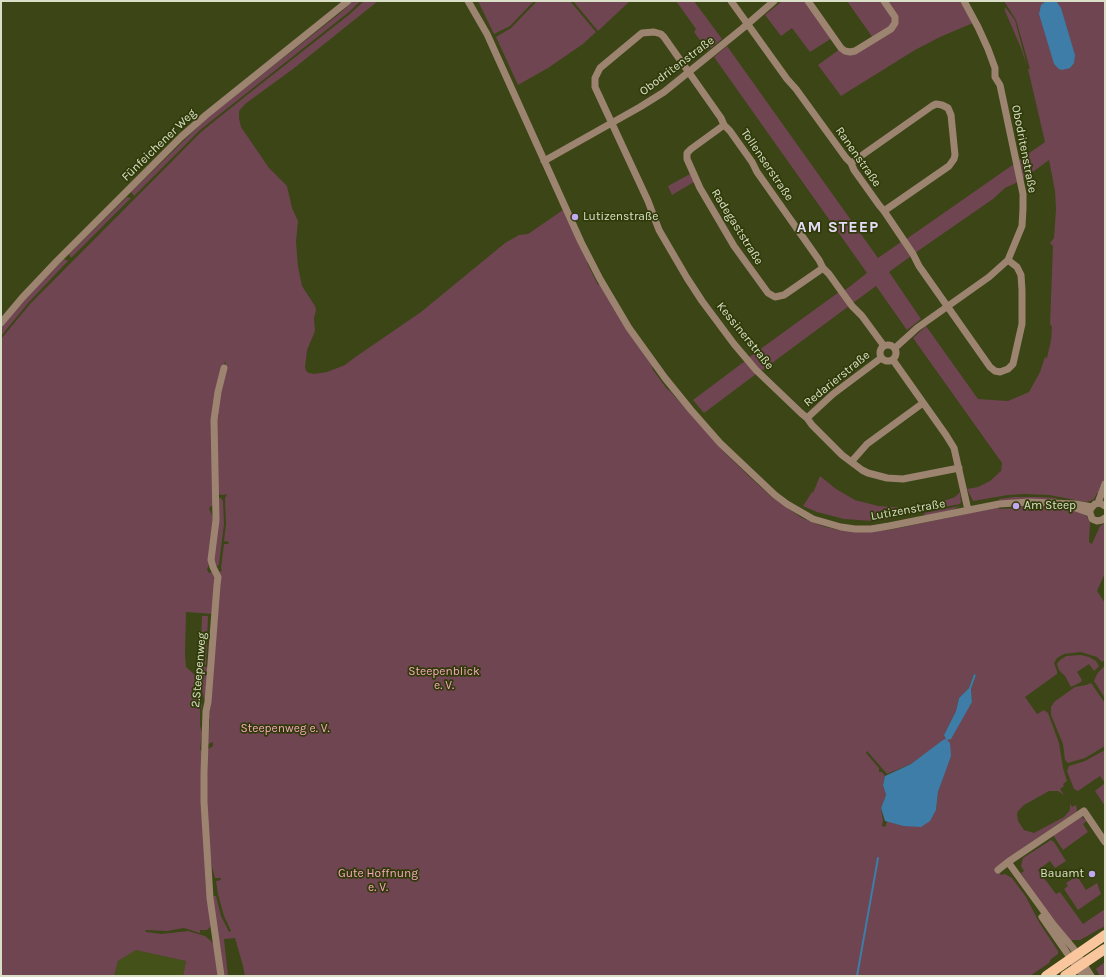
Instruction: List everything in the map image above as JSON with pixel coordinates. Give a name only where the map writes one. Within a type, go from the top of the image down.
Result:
[{"type":"main road","points":[[1046,976],[1105,935]]},
{"type":"main road","points":[[1065,976],[1081,969],[1105,949]]},
{"type":"street","name":"Fünfeichener Weg","points":[[1,323],[52,266],[181,137],[206,115],[348,1]]},
{"type":"street","name":"Lutizenstraße","points":[[468,1],[487,34],[591,261],[614,303],[640,344],[670,385],[713,435],[748,471],[775,495],[787,504],[813,519],[841,527],[855,529],[871,529],[890,526],[999,504],[1020,502],[1099,506],[1092,519],[1097,521],[1105,518]]},
{"type":"street","name":"Ranenstraße","points":[[731,1],[851,163],[854,170],[913,254],[919,266],[990,367],[995,371],[1000,372],[1010,368],[1014,361],[1022,324],[1022,278],[1017,267],[1008,260]]},
{"type":"street","name":"Obodritenstraße","points":[[544,161],[654,99],[689,73],[774,1]]},
{"type":"street","points":[[808,1],[841,48],[850,52],[855,51],[892,29],[895,23],[895,17],[884,1]]},
{"type":"street","name":"Obodritenstraße","points":[[895,348],[917,328],[989,277],[1008,260],[1022,226],[1023,209],[1021,186],[1000,85],[995,77],[995,68],[988,49],[978,26],[964,1]]},
{"type":"street","name":"Tollenserstraße","points":[[612,123],[595,87],[594,82],[596,74],[600,68],[642,33],[649,31],[661,34],[721,118],[724,125],[752,162],[757,172],[819,260],[823,268],[884,346]]},
{"type":"street","points":[[851,163],[932,106],[936,104],[948,108],[951,115],[955,155],[952,162],[884,211]]},
{"type":"street","name":"Kessinerstraße","points":[[612,123],[659,230],[690,284],[719,325],[756,370],[807,418],[842,455],[868,473],[895,479],[917,477],[959,468]]},
{"type":"street","name":"Radegaststraße","points":[[724,125],[691,149],[688,153],[687,159],[689,166],[707,201],[734,246],[768,293],[775,297],[784,295],[823,268]]},
{"type":"street","points":[[888,345],[895,348],[896,356],[893,360],[888,362],[881,358],[880,350],[884,346],[888,345]]},
{"type":"street","name":"Redarierstraße","points":[[807,418],[832,394],[881,358]]},
{"type":"street","points":[[893,360],[954,448],[968,510]]},
{"type":"street","name":"2.Steepenweg","points":[[221,976],[210,896],[204,802],[204,774],[206,711],[218,585],[218,578],[213,567],[212,560],[216,520],[214,420],[218,392],[224,368]]},
{"type":"street","points":[[852,462],[867,444],[923,403]]},
{"type":"street","points":[[1099,506],[1105,484]]},
{"type":"street","points":[[998,870],[1084,811],[1105,842]]},
{"type":"street","points":[[1008,862],[1081,969],[1091,976]]},
{"type":"street","points":[[1026,889],[1041,915],[1074,957]]},
{"type":"shaded area","points":[[136,949],[186,961],[183,976],[114,976],[118,961]]},
{"type":"green space","points":[[353,1],[360,1],[349,12],[200,130],[134,196],[131,192],[208,117],[339,14]]},
{"type":"green space","points":[[364,1],[378,1],[293,69],[245,104],[239,111],[241,127],[269,168],[287,186],[292,208],[298,221],[296,242],[298,267],[302,286],[316,310],[314,318],[315,331],[307,350],[306,371],[314,374],[327,372],[345,365],[421,312],[505,243],[519,235],[528,234],[563,210],[589,262],[587,263],[598,285],[600,284],[652,366],[653,370],[667,389],[727,455],[753,480],[773,498],[802,518],[822,526],[839,530],[864,532],[889,530],[999,507],[999,509],[1021,508],[1021,505],[1040,505],[1069,508],[1086,515],[1090,523],[1089,542],[1092,544],[1100,526],[1105,523],[1105,573],[1097,591],[1105,603],[1105,660],[1102,662],[1097,657],[1081,652],[1064,654],[1057,658],[1054,663],[1057,674],[1025,697],[1037,714],[1044,710],[1048,713],[1059,743],[1063,768],[1067,781],[1060,789],[1064,795],[1058,791],[1049,791],[1024,805],[1018,811],[1018,821],[1024,830],[1034,833],[1064,817],[1070,810],[1070,804],[1072,807],[1076,805],[1077,810],[1011,856],[996,869],[1001,875],[1005,874],[1012,878],[1026,897],[1039,922],[1058,951],[1058,954],[1051,959],[1049,963],[1030,976],[245,976],[235,938],[224,939],[228,976],[223,976],[212,896],[216,896],[221,916],[229,932],[231,931],[224,916],[218,894],[216,881],[221,880],[221,878],[215,878],[212,867],[207,830],[206,802],[208,749],[213,746],[213,742],[208,744],[210,719],[208,718],[219,578],[220,571],[222,571],[221,568],[224,544],[228,544],[229,542],[224,541],[226,524],[225,498],[227,494],[217,494],[217,418],[219,415],[217,415],[226,367],[225,361],[217,392],[213,505],[209,508],[214,520],[210,560],[207,570],[209,573],[212,572],[216,579],[214,614],[186,612],[186,667],[196,677],[202,707],[200,709],[200,725],[202,733],[200,749],[202,752],[206,888],[211,926],[207,930],[200,930],[200,933],[184,928],[167,931],[145,930],[146,932],[162,934],[188,931],[205,936],[214,945],[219,976],[183,976],[186,961],[136,950],[118,961],[114,976],[1,976],[1,339],[30,304],[201,132],[350,14]],"holes":[[[974,674],[976,675],[971,689],[972,702],[964,715],[944,735],[956,711],[959,698],[969,688]],[[867,751],[887,774],[911,764],[923,756],[950,756],[938,792],[936,810],[903,826],[890,822],[887,822],[885,827],[882,826],[883,820],[881,808],[886,795],[883,785],[885,776],[882,772],[879,772],[879,768],[866,753]]]},
{"type":"green space","points":[[478,1],[534,1],[510,26],[494,34]]},
{"type":"green space","points":[[537,1],[570,1],[596,32],[583,44],[548,68],[518,85],[496,37],[511,28]]},
{"type":"green space","points":[[573,1],[630,1],[598,31]]},
{"type":"green space","points":[[676,1],[694,1],[722,39],[711,48],[708,44],[706,46],[709,50],[708,51],[694,32],[696,29]]},
{"type":"green space","points":[[782,1],[805,1],[832,38],[810,52],[792,28],[781,36],[765,15]]},
{"type":"green space","points":[[847,1],[881,1],[890,14],[893,23],[890,28],[873,38]]},
{"type":"green space","points":[[887,1],[960,1],[973,23],[940,37],[915,50],[841,96],[818,65],[840,49],[850,54],[897,24]]},
{"type":"green space","points":[[1004,1],[1105,1],[1105,478],[1099,494],[1097,493],[1094,499],[1086,502],[1049,495],[1025,494],[1008,495],[973,501],[967,489],[978,487],[990,481],[1001,471],[1002,463],[913,338],[926,326],[978,399],[1008,401],[1029,392],[1040,372],[1045,357],[1047,358],[1052,327],[1050,324],[1053,246],[1050,243],[1054,238],[1056,209],[1055,191],[1049,160],[1022,180],[1018,161],[1045,142],[1028,69],[1030,69],[1016,20]]},
{"type":"green space","points":[[1005,7],[1015,20],[1027,66],[1005,11]]},
{"type":"green space","points":[[727,46],[878,258],[901,242],[911,256],[889,272],[921,319],[907,330],[876,286],[853,303],[844,291],[867,273],[714,57]]},
{"type":"green space","points":[[1014,164],[1018,182],[1005,188],[993,199],[915,253],[905,240]]},
{"type":"green space","points":[[690,174],[694,182],[672,195],[668,186]]},
{"type":"green space","points":[[127,197],[131,198],[71,258],[69,254]]},
{"type":"green space","points":[[64,259],[68,261],[29,302],[1,336],[1,328],[24,300]]},
{"type":"green space","points":[[839,292],[849,306],[760,372],[748,358]]},
{"type":"green space","points":[[745,361],[756,374],[704,413],[693,400]]},
{"type":"green space","points":[[820,476],[836,489],[855,500],[878,506],[905,508],[947,500],[955,497],[960,492],[961,502],[960,504],[906,514],[888,519],[873,521],[844,519],[817,512],[803,506],[812,492],[813,493]]},
{"type":"green space","points":[[1014,497],[1056,498],[1057,501],[1000,501],[999,499]]},
{"type":"green space","points":[[218,498],[221,498],[223,501],[224,524],[219,564],[217,567],[213,563]]},
{"type":"green space","points":[[960,506],[952,510],[925,516],[924,513]]},
{"type":"green space","points":[[202,616],[208,616],[206,665],[200,664]]},
{"type":"green space","points":[[1081,655],[1096,661],[1099,666],[1094,671],[1089,664],[1077,672],[1082,680],[1071,687],[1065,676],[1059,670],[1057,664],[1066,656]]},
{"type":"green space","points":[[1105,665],[1105,698],[1094,681],[1097,674]]},
{"type":"green space","points":[[200,666],[209,667],[205,702],[198,675],[200,674]]},
{"type":"green space","points":[[1091,683],[1105,703],[1105,746],[1085,758],[1068,763],[1065,760],[1063,744],[1051,715],[1051,707],[1054,702],[1075,687]]},
{"type":"green space","points":[[1105,750],[1105,783],[1100,776],[1078,791],[1074,789],[1067,771],[1069,766],[1085,761]]},
{"type":"green space","points":[[1105,783],[1105,806],[1095,791]]},
{"type":"green space","points":[[1082,817],[1087,821],[1083,824],[1088,832],[1063,850],[1053,835],[1078,818]]},
{"type":"green space","points":[[1051,840],[1054,842],[1066,861],[1055,868],[1050,861],[1038,870],[1056,894],[1060,892],[1083,924],[1105,909],[1105,926],[1080,940],[1071,941],[1038,900],[1021,873],[1024,871],[1021,866],[1023,858]]},
{"type":"green space","points":[[1077,876],[1086,890],[1097,883],[1101,894],[1078,910],[1064,889],[1068,886],[1066,883]]},
{"type":"green space","points":[[1105,962],[1105,976],[1100,976],[1096,969]]},
{"type":"water","points":[[1046,1],[1056,1],[1061,8],[1075,55],[1074,63],[1070,68],[1062,70],[1054,64],[1039,14],[1041,5]]},
{"type":"water","points":[[974,674],[976,675],[971,689],[972,702],[951,739],[947,740],[950,743],[951,756],[938,792],[936,810],[930,821],[921,827],[903,826],[885,821],[881,808],[886,795],[883,785],[885,776],[911,764],[946,739],[944,735],[956,711],[959,698],[969,688]]},
{"type":"waterway","points":[[857,976],[878,858]]},
{"type":"place","name":"Lutizenstraße","points":[[575,217]]},
{"type":"place","name":"Am Steep","points":[[1016,506]]},
{"type":"place","name":"Bauamt","points":[[1092,874]]},
{"type":"district","name":"AM STEEP","points":[[838,227]]},
{"type":"park label","name":"Steepenblick e. V.","points":[[444,679]]},
{"type":"park label","name":"Steepenweg e. V.","points":[[285,729]]},
{"type":"park label","name":"Gute Hoffnung e. V.","points":[[378,881]]}]
